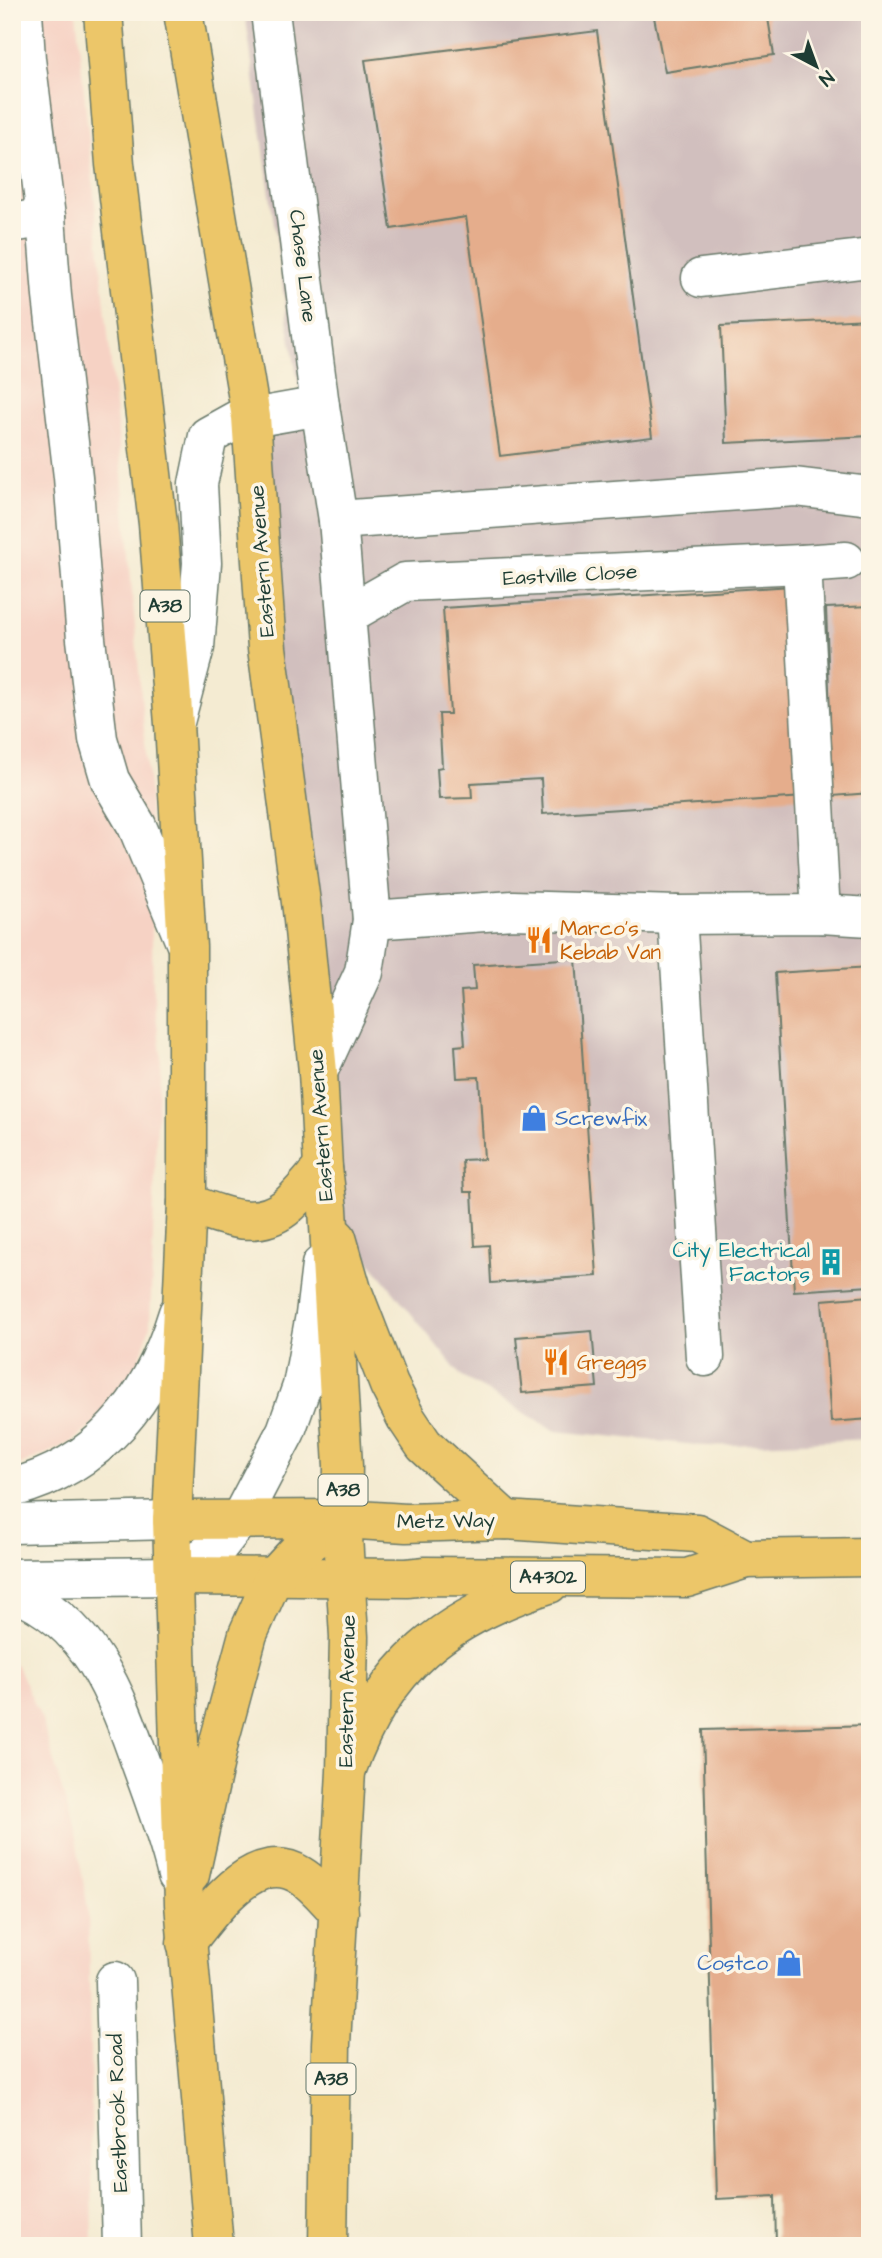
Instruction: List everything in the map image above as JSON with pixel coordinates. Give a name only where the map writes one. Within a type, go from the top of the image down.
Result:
[{"type":"main road","name":"A38","points":[[103,12],[115,164],[158,524],[174,724],[187,947],[187,1203],[172,1520],[186,1944],[214,2246]]},
{"type":"main road","name":"Eastern Avenue","points":[[183,12],[251,417],[267,648],[302,910],[328,1209],[344,1466],[342,1519],[349,1637],[346,1772],[331,2044],[328,2246]]},
{"type":"main road","points":[[187,1203],[235,1220],[264,1220],[285,1208],[323,1168]]},
{"type":"main road","points":[[328,1209],[352,1290],[389,1385],[406,1418],[424,1445],[506,1520]]},
{"type":"main road","points":[[184,1904],[223,1726],[248,1634],[273,1578],[296,1553],[342,1519]]},
{"type":"main road","name":"Metz Way","points":[[172,1520],[342,1519],[406,1523],[506,1520],[697,1533],[746,1559]]},
{"type":"main road","name":"Metz Way","points":[[174,1576],[687,1578],[746,1559],[870,1556]]},
{"type":"main road","points":[[346,1772],[358,1737],[373,1709],[395,1677],[422,1649],[441,1634],[501,1602],[570,1577]]},
{"type":"main road","points":[[186,1944],[224,1894],[253,1874],[280,1867],[298,1873],[338,1912]]},
{"type":"street","points":[[23,12],[29,220],[52,296],[74,477],[86,639],[98,739],[110,780],[137,826],[187,947]]},
{"type":"street","name":"Chase Lane","points":[[270,12],[320,406],[338,520],[372,920],[364,972],[318,1072]]},
{"type":"street","points":[[701,278],[870,258]]},
{"type":"street","points":[[174,724],[195,647],[202,563],[198,484],[208,436],[235,421],[320,406]]},
{"type":"street","points":[[338,520],[795,487],[870,496]]},
{"type":"street","name":"Eastville Close","points":[[347,615],[405,582],[846,561]]},
{"type":"street","points":[[802,564],[821,914]]},
{"type":"street","points":[[372,920],[513,910],[870,917]]},
{"type":"street","points":[[677,915],[705,1357]]},
{"type":"street","points":[[174,1576],[217,1548],[240,1519],[278,1451],[302,1386],[315,1315],[328,1209]]},
{"type":"street","points":[[12,1488],[34,1482],[69,1465],[96,1448],[116,1428],[152,1380],[183,1298]]},
{"type":"street","name":"Metz Way","points":[[12,1524],[172,1520]]},
{"type":"street","name":"Metz Way","points":[[12,1578],[174,1576]]},
{"type":"street","points":[[12,1591],[30,1598],[61,1619],[89,1650],[107,1677],[157,1808],[184,1904]]},
{"type":"street","name":"Eastbrook Road","points":[[114,1981],[122,2246]]},
{"type":"shaded area","points":[[12,12],[76,12],[122,476],[149,788],[153,991],[161,1054],[150,1326],[139,1362],[122,1392],[98,1421],[71,1442],[12,1467]]},
{"type":"shaded area","points":[[245,12],[870,12],[870,1439],[708,1446],[556,1431],[461,1376],[328,1209],[251,417],[300,393]]},
{"type":"shaded area","points":[[12,1664],[17,1666],[42,1720],[76,1839],[88,1910],[93,2246],[12,2246]]},
{"type":"building","points":[[653,12],[767,12],[774,55],[665,72]]},
{"type":"building","points":[[597,31],[652,437],[500,456],[466,217],[391,229],[365,60]]},
{"type":"building","points":[[870,319],[870,436],[726,443],[721,326]]},
{"type":"building","points":[[792,586],[805,797],[543,814],[541,779],[471,783],[472,798],[439,799],[437,768],[442,767],[439,714],[450,714],[443,608]]},
{"type":"building","points":[[870,606],[870,793],[833,796],[826,608]]},
{"type":"building","name":"Screwfix","points":[[576,958],[597,1276],[491,1283],[489,1245],[475,1246],[472,1192],[464,1192],[462,1160],[484,1159],[479,1077],[457,1078],[455,1046],[465,1045],[461,991],[475,990],[473,965]]},
{"type":"building","points":[[870,967],[870,1286],[794,1291],[775,973]]},
{"type":"building","points":[[870,1296],[870,1419],[831,1422],[822,1300]]},
{"type":"building","name":"Greggs","points":[[592,1331],[597,1387],[522,1393],[516,1337]]},
{"type":"building","name":"Costco","points":[[870,1725],[870,2246],[776,2246],[775,2196],[716,2199],[703,1730]]},
{"type":"place","name":"Marco's Kebab Van","points":[[539,940]]},
{"type":"place","name":"Screwfix","points":[[534,1118]]},
{"type":"place","name":"City Electrical Factors","points":[[831,1262]]},
{"type":"place","name":"Greggs","points":[[556,1362]]},
{"type":"place","name":"Costco","points":[[789,1963]]}]
